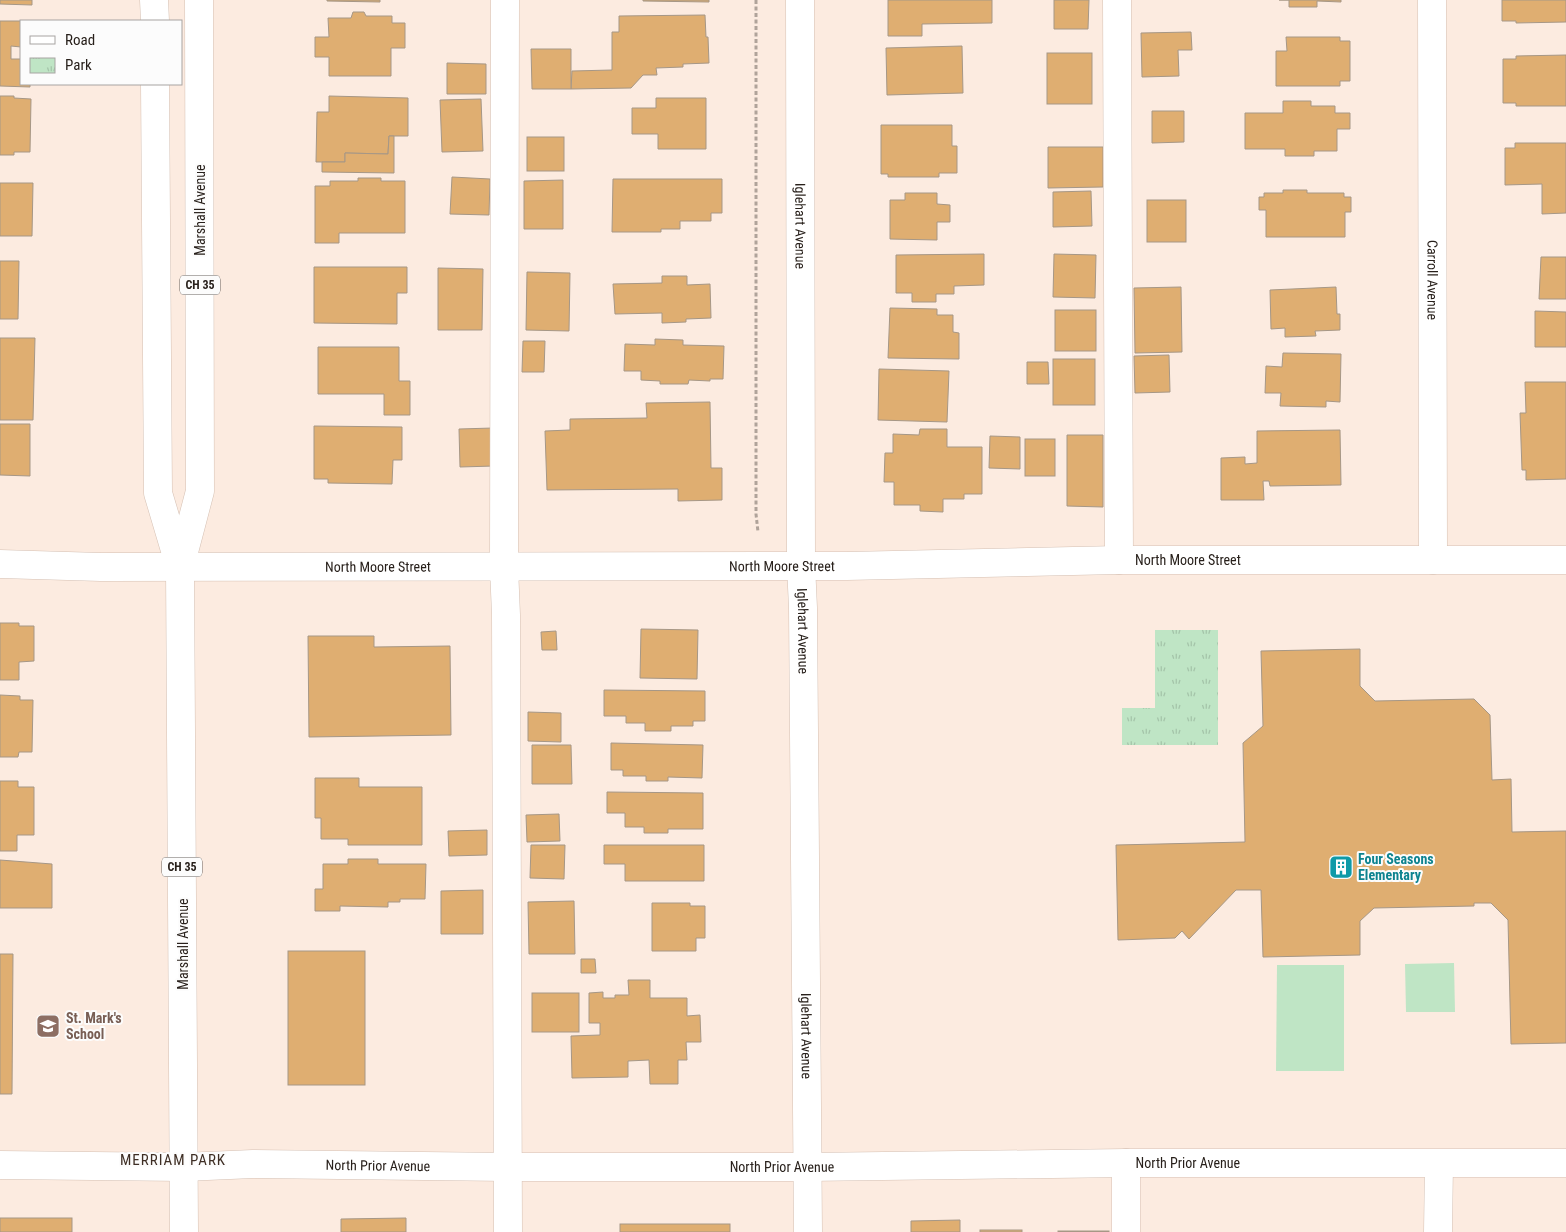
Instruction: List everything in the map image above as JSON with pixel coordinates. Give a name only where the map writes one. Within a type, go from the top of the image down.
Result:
[{"type":"street","points":[[154,0],[154,20]]},
{"type":"street","name":"Marshall Avenue","points":[[184,1232],[180,567],[200,491],[199,0]]},
{"type":"street","points":[[505,0],[504,567],[506,615],[508,1232]]},
{"type":"street","name":"Iglehart Avenue","points":[[800,0],[801,565],[803,608],[808,1232]]},
{"type":"street","points":[[1117,0],[1119,560]]},
{"type":"street","name":"Carroll Avenue","points":[[1432,0],[1433,560]]},
{"type":"street","name":"Marshall Avenue","points":[[155,85],[158,493],[180,567]]},
{"type":"street","name":"North Moore Street","points":[[0,564],[101,567],[504,567],[847,566],[1119,560],[1566,560]]},
{"type":"street","points":[[1126,1163],[1126,1232]]},
{"type":"street","name":"North Prior Avenue","points":[[0,1165],[184,1167],[253,1164],[508,1167],[807,1167],[1126,1163],[1566,1163]]},
{"type":"street","points":[[1438,1232],[1439,1164]]},
{"type":"path","points":[[756,0],[756,514],[758,532]]},
{"type":"green space","points":[[1155,630],[1218,630],[1218,745],[1122,745],[1122,708],[1155,708]]},
{"type":"green space","points":[[1454,963],[1455,1012],[1406,1012],[1405,964]]},
{"type":"green space","points":[[1277,965],[1344,965],[1344,1071],[1276,1071]]},
{"type":"building","points":[[0,0],[32,0],[32,5],[0,4]]},
{"type":"building","points":[[380,0],[380,2],[327,1]]},
{"type":"building","points":[[643,0],[709,0],[709,2],[643,1]]},
{"type":"building","points":[[888,0],[992,0],[992,23],[922,24],[922,36],[888,36]]},
{"type":"building","points":[[1054,0],[1089,0],[1088,29],[1054,29]]},
{"type":"building","points":[[1289,0],[1341,0],[1341,2],[1317,1],[1317,7],[1289,7]]},
{"type":"building","points":[[1502,0],[1566,0],[1566,22],[1516,23],[1516,21],[1502,21]]},
{"type":"building","points":[[353,12],[364,12],[366,16],[392,16],[392,23],[405,23],[405,48],[391,48],[391,76],[329,76],[329,57],[315,57],[315,37],[329,37],[328,18],[351,18]]},
{"type":"building","points":[[705,15],[709,63],[683,64],[683,67],[656,68],[657,75],[643,75],[631,88],[571,89],[572,71],[612,70],[612,32],[619,32],[619,16]]},
{"type":"building","points":[[0,21],[20,21],[20,47],[11,46],[11,59],[20,59],[20,85],[30,85],[30,87],[0,86]]},
{"type":"building","points":[[1191,32],[1192,50],[1178,50],[1179,76],[1142,77],[1141,33]]},
{"type":"building","points":[[1286,37],[1340,37],[1340,41],[1350,41],[1350,81],[1340,81],[1340,86],[1276,86],[1276,51],[1287,51]]},
{"type":"building","points":[[962,46],[963,93],[887,95],[886,48]]},
{"type":"building","points":[[531,49],[571,49],[571,89],[532,89]]},
{"type":"building","points":[[1047,53],[1092,53],[1092,104],[1047,104]]},
{"type":"building","points":[[1566,55],[1566,106],[1516,106],[1516,103],[1503,103],[1503,59],[1516,59],[1516,56]]},
{"type":"building","points":[[447,63],[486,64],[486,94],[447,94]]},
{"type":"building","points":[[0,96],[31,99],[30,152],[14,152],[14,155],[0,155]]},
{"type":"building","points":[[329,96],[408,98],[408,136],[389,136],[388,154],[345,153],[345,162],[316,162],[317,112],[329,112]]},
{"type":"building","points":[[656,98],[706,98],[706,149],[658,149],[658,134],[632,134],[632,108],[656,108]]},
{"type":"building","points":[[481,99],[483,151],[442,152],[440,100]]},
{"type":"building","points":[[1283,101],[1311,101],[1311,106],[1335,106],[1335,113],[1350,113],[1350,129],[1337,129],[1337,151],[1314,151],[1314,156],[1285,156],[1285,149],[1245,149],[1245,113],[1283,113]]},
{"type":"building","points":[[1152,111],[1184,111],[1184,142],[1152,143]]},
{"type":"building","points":[[881,125],[952,125],[952,146],[957,146],[957,173],[939,173],[939,177],[888,177],[888,174],[881,174]]},
{"type":"building","points":[[389,136],[394,136],[394,173],[322,172],[322,162],[345,162],[345,153],[388,154]]},
{"type":"building","points":[[527,137],[564,137],[564,171],[527,171]]},
{"type":"building","points":[[1515,143],[1566,143],[1566,213],[1542,214],[1542,184],[1505,185],[1505,148],[1515,148]]},
{"type":"building","points":[[1048,147],[1103,147],[1103,187],[1048,188]]},
{"type":"building","points":[[452,177],[490,179],[489,215],[450,214]]},
{"type":"building","points":[[358,178],[381,178],[381,181],[405,181],[405,233],[339,233],[339,243],[315,243],[315,186],[330,186],[330,181],[358,181]]},
{"type":"building","points":[[613,179],[722,179],[722,213],[711,213],[711,221],[680,221],[680,229],[661,229],[661,232],[612,232]]},
{"type":"building","points":[[563,180],[563,229],[524,229],[524,181]]},
{"type":"building","points":[[0,183],[33,183],[32,236],[0,236]]},
{"type":"building","points":[[1283,190],[1307,190],[1307,193],[1344,193],[1344,197],[1351,197],[1351,212],[1345,212],[1345,237],[1266,237],[1266,210],[1259,210],[1259,197],[1264,197],[1264,193],[1283,193]]},
{"type":"building","points":[[1091,191],[1092,226],[1053,227],[1053,192]]},
{"type":"building","points":[[905,193],[937,193],[937,204],[950,205],[950,222],[937,222],[937,240],[890,239],[890,200],[905,200]]},
{"type":"building","points":[[1147,200],[1186,200],[1186,242],[1147,242]]},
{"type":"building","points":[[984,254],[984,285],[954,286],[954,294],[936,294],[936,302],[912,302],[912,293],[896,293],[896,255]]},
{"type":"building","points":[[1054,254],[1096,255],[1095,298],[1053,297]]},
{"type":"building","points":[[1541,257],[1566,257],[1566,299],[1539,299]]},
{"type":"building","points":[[0,261],[19,261],[18,319],[0,319]]},
{"type":"building","points":[[314,267],[407,267],[407,293],[397,293],[397,324],[314,323]]},
{"type":"building","points":[[438,268],[483,269],[482,330],[438,330]]},
{"type":"building","points":[[527,272],[570,273],[569,331],[526,330]]},
{"type":"building","points":[[662,276],[687,276],[687,285],[710,284],[711,318],[686,319],[686,322],[662,323],[662,313],[615,314],[613,284],[662,283]]},
{"type":"building","points":[[1181,287],[1182,352],[1135,353],[1134,288]]},
{"type":"building","points":[[1336,287],[1337,314],[1340,314],[1340,330],[1315,331],[1316,336],[1285,337],[1285,328],[1271,329],[1270,290]]},
{"type":"building","points":[[890,308],[937,309],[937,315],[953,315],[953,332],[959,333],[959,359],[888,358]]},
{"type":"building","points":[[1055,310],[1096,310],[1096,351],[1055,351]]},
{"type":"building","points":[[1535,311],[1566,312],[1566,347],[1535,347]]},
{"type":"building","points":[[0,338],[35,338],[33,420],[0,420]]},
{"type":"building","points":[[655,339],[683,340],[683,345],[724,346],[723,379],[710,379],[710,381],[689,380],[688,384],[660,384],[660,381],[641,380],[641,371],[624,371],[625,344],[655,345]]},
{"type":"building","points":[[523,341],[545,341],[544,372],[522,372]]},
{"type":"building","points":[[318,347],[399,347],[399,381],[410,381],[410,415],[384,415],[384,394],[318,394]]},
{"type":"building","points":[[1283,353],[1341,354],[1340,402],[1326,401],[1326,407],[1280,406],[1281,393],[1265,393],[1266,366],[1282,367]]},
{"type":"building","points":[[1169,355],[1170,392],[1135,393],[1134,356]]},
{"type":"building","points":[[1053,359],[1095,359],[1095,405],[1053,405]]},
{"type":"building","points":[[1027,362],[1048,362],[1049,384],[1027,384]]},
{"type":"building","points":[[879,369],[949,371],[947,422],[878,420]]},
{"type":"building","points":[[1525,382],[1566,382],[1566,479],[1526,480],[1526,470],[1522,470],[1520,413],[1526,413]]},
{"type":"building","points":[[710,402],[711,468],[722,468],[722,500],[678,501],[678,489],[547,490],[545,431],[570,430],[570,419],[647,418],[646,403]]},
{"type":"building","points":[[0,424],[30,424],[30,476],[0,475]]},
{"type":"building","points":[[314,426],[402,427],[402,460],[393,460],[392,484],[328,483],[328,479],[314,479]]},
{"type":"building","points":[[493,428],[494,466],[460,467],[459,429]]},
{"type":"building","points":[[920,429],[947,429],[947,447],[982,447],[982,494],[964,494],[964,499],[943,499],[943,512],[920,511],[920,505],[894,505],[894,482],[884,482],[885,453],[893,453],[893,434],[919,435]]},
{"type":"building","points":[[1340,430],[1341,485],[1270,486],[1269,481],[1263,481],[1264,500],[1221,500],[1221,458],[1245,457],[1245,464],[1257,463],[1257,431]]},
{"type":"building","points":[[1067,435],[1103,435],[1103,507],[1067,506]]},
{"type":"building","points":[[990,436],[1020,437],[1020,469],[989,468]]},
{"type":"building","points":[[1025,439],[1055,439],[1055,476],[1025,476]]},
{"type":"building","points":[[0,623],[19,623],[19,626],[34,626],[34,661],[19,662],[19,680],[0,680]]},
{"type":"building","points":[[641,629],[698,630],[697,679],[640,678]]},
{"type":"building","points":[[556,631],[557,650],[542,650],[541,632]]},
{"type":"building","points":[[308,636],[374,636],[374,647],[450,646],[451,735],[309,737]]},
{"type":"building","name":"Four Seasons Elementary","points":[[1360,649],[1360,686],[1375,701],[1474,699],[1490,715],[1492,780],[1511,779],[1512,832],[1566,831],[1566,1043],[1511,1044],[1508,920],[1491,903],[1474,903],[1474,906],[1374,908],[1360,921],[1360,955],[1263,957],[1261,890],[1236,890],[1189,939],[1182,931],[1175,938],[1118,940],[1116,845],[1245,842],[1243,743],[1263,726],[1261,651]]},
{"type":"building","points":[[604,690],[705,691],[705,721],[693,721],[693,726],[671,726],[671,731],[645,731],[645,723],[626,723],[626,716],[604,716]]},
{"type":"building","points":[[0,695],[20,696],[20,700],[33,700],[32,752],[19,752],[18,757],[0,757]]},
{"type":"building","points":[[528,712],[561,713],[561,742],[528,741]]},
{"type":"building","points":[[611,743],[703,745],[702,778],[668,777],[668,781],[646,781],[646,776],[623,776],[623,770],[611,770]]},
{"type":"building","points":[[532,745],[571,745],[572,784],[532,784]]},
{"type":"building","points":[[315,778],[359,778],[359,787],[422,787],[422,845],[348,845],[348,839],[321,839],[321,818],[315,818]]},
{"type":"building","points":[[0,781],[18,781],[18,787],[34,787],[34,835],[17,835],[17,851],[0,851]]},
{"type":"building","points":[[607,792],[703,793],[703,829],[668,829],[668,833],[644,833],[644,827],[625,827],[625,813],[607,813]]},
{"type":"building","points":[[559,814],[560,841],[527,842],[526,815]]},
{"type":"building","points":[[487,830],[487,855],[449,856],[448,831]]},
{"type":"building","points":[[531,845],[565,845],[564,879],[530,878]]},
{"type":"building","points":[[604,845],[704,845],[704,881],[625,881],[625,864],[604,864]]},
{"type":"building","points":[[348,859],[378,859],[378,864],[426,864],[425,899],[400,899],[400,902],[388,902],[388,907],[340,906],[340,911],[315,911],[315,889],[323,889],[323,864],[348,864]]},
{"type":"building","points":[[0,860],[52,864],[52,908],[0,908]]},
{"type":"building","points":[[483,890],[483,934],[441,934],[441,891]]},
{"type":"building","points":[[574,901],[575,954],[529,954],[528,902]]},
{"type":"building","points":[[652,903],[690,903],[690,906],[705,906],[705,938],[696,938],[696,951],[652,951]]},
{"type":"building","points":[[288,951],[365,951],[365,1085],[288,1085]]},
{"type":"building","points":[[0,954],[13,954],[12,1094],[0,1094]]},
{"type":"building","points":[[581,959],[595,959],[596,973],[581,973]]},
{"type":"building","points":[[628,980],[650,980],[650,998],[687,998],[687,1016],[700,1015],[701,1042],[686,1042],[687,1060],[678,1060],[678,1084],[650,1084],[649,1060],[628,1061],[628,1077],[572,1078],[571,1036],[600,1035],[600,1023],[589,1023],[589,993],[603,992],[603,998],[615,998],[615,995],[629,995]]},
{"type":"building","points":[[532,993],[579,993],[579,1032],[532,1032]]},
{"type":"building","points":[[0,1218],[72,1218],[72,1232],[0,1232]]},
{"type":"building","points":[[406,1218],[406,1232],[341,1232],[341,1219]]},
{"type":"building","points":[[960,1220],[960,1232],[911,1232],[911,1221]]},
{"type":"building","points":[[620,1224],[730,1224],[730,1232],[620,1232]]},
{"type":"building","points":[[980,1230],[1022,1230],[1022,1232],[980,1232]]},
{"type":"building","points":[[1109,1231],[1109,1232],[1058,1232]]},
{"type":"place","name":"Four Seasons Elementary","points":[[1341,867]]},
{"type":"place","name":"St. Mark's School","points":[[48,1026]]},
{"type":"district","name":"MERRIAM PARK","points":[[173,1160]]}]
